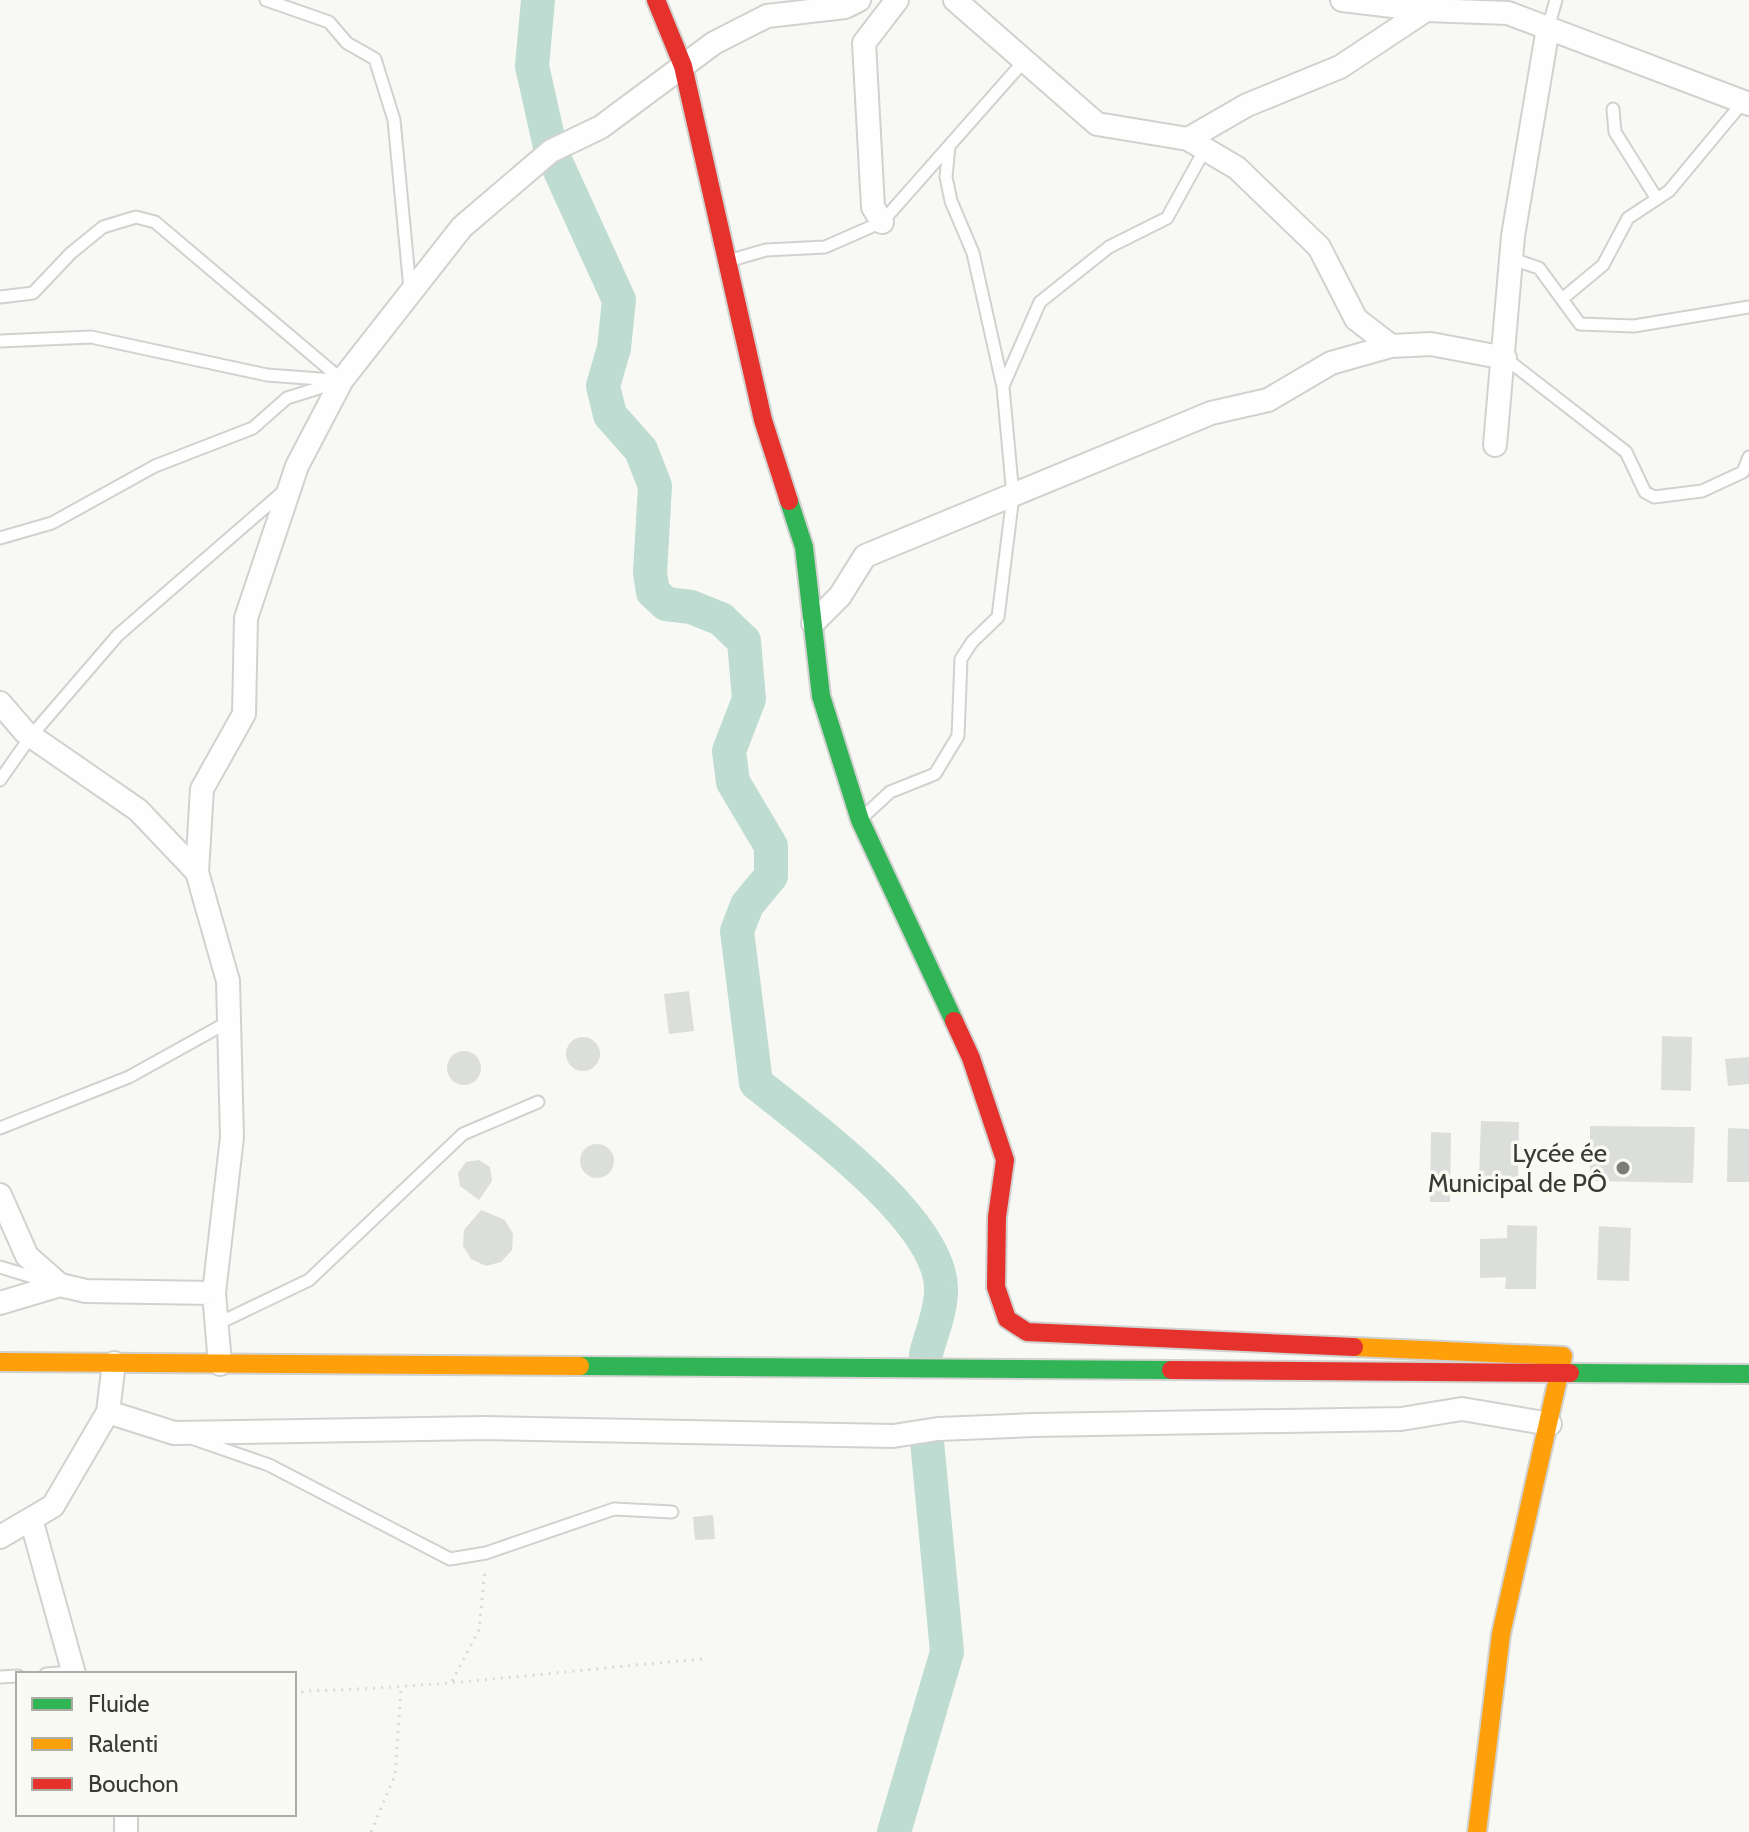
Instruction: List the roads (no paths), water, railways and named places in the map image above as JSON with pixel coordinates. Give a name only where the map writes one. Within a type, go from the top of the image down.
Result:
[{"type":"main road","points":[[656,0],[683,66],[763,420],[804,547],[821,696],[860,820],[971,1058],[1005,1160],[997,1217],[996,1287],[1007,1319],[1027,1332],[1563,1356],[1501,1634],[1477,1832]]},
{"type":"main road","points":[[0,1362],[1749,1374]]},
{"type":"street","points":[[220,1364],[214,1293],[232,1137],[228,981],[197,872],[202,789],[244,714],[246,618],[291,485],[342,380],[462,227],[551,151],[601,127],[714,43],[767,16],[845,7],[859,0]]},
{"type":"street","points":[[882,222],[873,207],[864,43],[897,0]]},
{"type":"street","points":[[955,0],[1097,124],[1196,144],[1237,168],[1319,247],[1356,319],[1391,346]]},
{"type":"street","points":[[1342,0],[1426,10],[1495,6],[1746,103]]},
{"type":"street","points":[[1196,144],[1247,105],[1340,67],[1426,10]]},
{"type":"street","points":[[1495,445],[1512,259],[1548,28]]},
{"type":"street","points":[[813,623],[840,596],[865,556],[1211,413],[1268,400],[1331,363],[1391,346],[1431,344],[1505,358]]},
{"type":"street","points":[[0,703],[31,736],[138,810],[197,872]]},
{"type":"street","points":[[0,1195],[27,1256],[60,1285],[86,1291],[214,1293]]},
{"type":"street","points":[[0,1303],[60,1285]]},
{"type":"street","points":[[0,1537],[53,1506],[108,1412],[114,1363]]},
{"type":"street","points":[[108,1412],[174,1433],[485,1428],[893,1436],[938,1429],[1034,1425],[1401,1419],[1462,1409],[1550,1424]]},
{"type":"street","points":[[31,1519],[73,1672]]},
{"type":"lane","points":[[266,0],[329,22],[347,43],[375,59],[394,120],[410,294]]},
{"type":"lane","points":[[1548,28],[1556,0]]},
{"type":"lane","points":[[728,261],[766,250],[825,247],[882,222],[1024,61]]},
{"type":"lane","points":[[1562,299],[1603,265],[1628,218],[1669,191],[1746,103]]},
{"type":"lane","points":[[1613,109],[1615,132],[1657,199]]},
{"type":"lane","points":[[1003,387],[1040,302],[1109,247],[1167,218],[1196,144]]},
{"type":"lane","points":[[860,820],[890,792],[935,774],[958,736],[961,659],[972,642],[998,617],[1013,496],[1003,387],[973,253],[951,201],[946,177],[949,146]]},
{"type":"lane","points":[[0,297],[33,293],[71,253],[103,227],[136,217],[155,222],[342,380]]},
{"type":"lane","points":[[1512,259],[1539,268],[1580,324],[1634,326],[1749,307]]},
{"type":"lane","points":[[0,341],[91,337],[267,375],[342,380]]},
{"type":"lane","points":[[1505,358],[1626,452],[1645,492],[1654,497],[1702,491],[1743,472],[1749,457]]},
{"type":"lane","points":[[0,538],[52,523],[155,466],[253,428],[287,398],[342,380]]},
{"type":"lane","points":[[0,780],[31,736],[118,635],[291,485]]},
{"type":"lane","points":[[0,1128],[129,1077],[229,1021]]},
{"type":"lane","points":[[216,1324],[309,1280],[463,1134],[538,1102]]},
{"type":"lane","points":[[0,1267],[60,1285]]},
{"type":"lane","points":[[174,1433],[269,1465],[450,1559],[486,1553],[614,1509],[672,1512]]},
{"type":"waterway","points":[[538,0],[532,66],[551,151],[619,300],[614,348],[603,386],[610,415],[641,450],[655,486],[650,573],[653,592],[666,604],[691,607],[721,619],[744,641],[749,699],[729,751],[733,782],[771,846],[771,876],[747,905],[737,931],[756,1083],[867,1175],[919,1233],[935,1261],[941,1288],[938,1313],[926,1354]]},
{"type":"waterway","points":[[894,1832],[947,1652],[927,1441]]},
{"type":"place","name":"Lycée ée Municipal de PÔ","points":[[1623,1168]]}]
